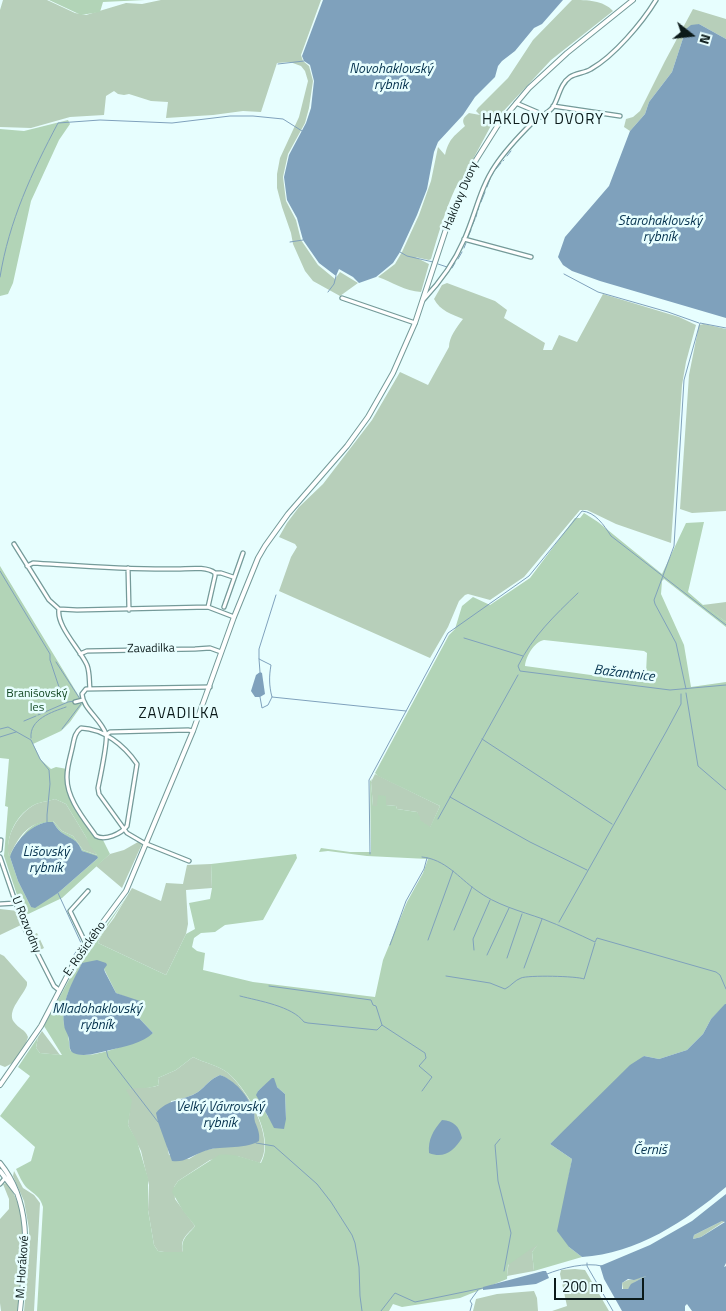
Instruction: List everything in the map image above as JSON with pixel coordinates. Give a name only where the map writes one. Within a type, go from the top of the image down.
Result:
[{"type":"street","name":"Haklovy Dvory","points":[[415,322],[451,214],[461,190],[476,160],[498,125],[546,71],[633,0]]},
{"type":"street","name":"Haklovy Dvory","points":[[423,299],[446,273],[464,239],[492,170],[534,120],[541,117],[553,106],[564,83],[570,77],[592,69],[612,53],[656,0]]},
{"type":"street","points":[[516,103],[537,112],[541,117]]},
{"type":"street","points":[[553,106],[620,116]]},
{"type":"street","name":"Haklovy Dvory","points":[[464,239],[531,257]]},
{"type":"street","points":[[146,844],[193,731],[234,617],[258,558],[271,536],[288,514],[330,468],[368,418],[393,373],[415,322],[342,298]]},
{"type":"street","points":[[14,544],[45,595],[59,609],[129,610],[208,607],[234,617]]},
{"type":"street","points":[[224,607],[243,553]]},
{"type":"street","points":[[27,566],[33,563],[195,569],[213,571],[233,577]]},
{"type":"street","points":[[128,568],[129,610]]},
{"type":"street","points":[[208,607],[215,573]]},
{"type":"street","points":[[59,609],[59,618],[89,672],[90,689]]},
{"type":"street","name":"Zavadilka","points":[[80,654],[87,651],[195,648],[210,648],[222,652]]},
{"type":"street","points":[[189,861],[146,844],[123,830],[98,791],[106,735],[83,700],[82,694],[83,691],[90,689],[210,687]]},
{"type":"street","points":[[75,702],[83,700]]},
{"type":"street","points":[[81,728],[88,728],[106,735],[120,745],[137,764],[127,826],[123,830],[108,838],[96,836],[75,805],[68,788],[67,777],[77,731],[81,728]]},
{"type":"street","points":[[106,735],[110,732],[193,731]]},
{"type":"street","points":[[0,850],[1,840]]},
{"type":"street","name":"E. Rošického","points":[[0,1085],[38,1030],[70,968],[126,891],[146,844]]},
{"type":"street","name":"U Rozvodny","points":[[0,857],[24,927],[54,986],[59,990]]},
{"type":"street","points":[[86,944],[70,911],[88,891]]},
{"type":"street","points":[[0,904],[17,903]]},
{"type":"street","name":"M. Horákové","points":[[0,1163],[12,1181],[24,1212],[26,1233],[20,1311]]},
{"type":"street","name":"M. Horákové","points":[[0,1172],[17,1194]]},
{"type":"street","points":[[0,1184],[5,1178]]},
{"type":"green space","points":[[3,0],[47,0],[75,13],[86,15],[126,3],[142,4],[161,0],[321,0],[301,55],[303,61],[309,66],[313,81],[305,123],[288,154],[283,177],[286,201],[296,220],[301,240],[318,265],[335,279],[340,272],[358,283],[340,296],[313,281],[305,271],[293,244],[277,188],[280,158],[299,117],[308,81],[305,71],[301,66],[290,62],[277,63],[261,112],[243,111],[166,118],[168,102],[151,101],[129,94],[118,94],[114,91],[106,96],[104,115],[70,117],[31,128],[0,127],[0,10]]},
{"type":"green space","points":[[49,0],[145,0],[103,2],[100,12],[81,15]]},
{"type":"green space","points":[[572,0],[600,3],[613,11],[551,60],[495,118],[462,180],[455,189],[431,259],[415,257],[429,264],[421,292],[404,288],[378,277],[395,264],[402,252],[419,215],[431,181],[438,147],[445,155],[452,139],[465,126],[463,122],[464,117],[469,113],[480,115],[476,111],[478,108],[508,78],[533,40]]},
{"type":"green space","points":[[693,9],[726,19],[726,39],[699,24],[686,29],[672,72],[649,102],[645,114],[630,131],[624,127],[626,119],[633,117],[640,111]]},
{"type":"green space","points":[[68,120],[70,124],[59,140],[31,201],[13,283],[8,294],[0,296],[0,129],[24,131]]},
{"type":"green space","points":[[447,283],[495,301],[507,310],[504,318],[545,343],[543,350],[552,350],[559,335],[577,342],[603,294],[679,317],[696,325],[682,385],[671,543],[616,524],[587,510],[580,510],[524,577],[490,600],[468,594],[465,595],[459,601],[448,627],[430,658],[279,591],[291,557],[297,547],[295,544],[279,537],[299,507],[323,484],[372,420],[400,372],[428,385],[449,347],[454,332],[463,319],[443,309],[434,299],[442,285]]},
{"type":"green space","points":[[704,324],[726,329],[726,511],[692,513],[680,509],[689,375],[699,325]]},
{"type":"green space","points":[[584,513],[598,522],[662,574],[686,523],[704,522],[688,592],[703,605],[719,603],[704,605],[726,622],[726,627],[664,579],[662,581],[661,594],[684,645],[691,687],[726,682],[726,1004],[711,1019],[703,1034],[687,1050],[659,1059],[644,1056],[550,1144],[572,1159],[566,1192],[569,1247],[582,1257],[534,1271],[532,1252],[538,1244],[508,1265],[507,1279],[460,1298],[402,1307],[393,1304],[389,1311],[37,1311],[43,1207],[38,1198],[24,1184],[16,1169],[31,1161],[35,1147],[0,1116],[30,1076],[18,1067],[38,1037],[36,1048],[40,1053],[62,1055],[44,1026],[76,967],[128,895],[98,943],[166,975],[186,934],[195,929],[189,903],[210,899],[212,888],[211,864],[296,854],[297,858],[263,920],[225,925],[215,932],[201,933],[194,938],[192,947],[197,951],[205,953],[203,970],[253,982],[375,997],[383,960],[407,902],[423,873],[428,859],[367,856],[328,851],[319,852],[321,848],[350,852],[371,852],[370,781],[372,779],[373,806],[377,806],[378,795],[386,796],[386,805],[417,812],[420,820],[430,827],[440,806],[375,773],[449,635],[455,629],[462,606],[473,597],[490,605],[530,578],[575,518],[580,518]],"holes":[[[540,641],[644,651],[647,653],[644,680],[642,682],[525,666],[531,650]],[[82,963],[104,969],[116,993],[141,1003],[138,1017],[153,1033],[111,1050],[87,1055],[77,1054],[70,1050],[68,1034],[64,1025],[63,1008]],[[193,1057],[228,1073],[244,1091],[258,1115],[265,1141],[265,1153],[261,1163],[235,1156],[219,1155],[178,1181],[172,1192],[183,1211],[195,1226],[184,1240],[183,1252],[164,1252],[158,1251],[154,1245],[148,1210],[148,1178],[137,1141],[128,1125],[132,1100],[126,1090],[159,1085],[158,1078],[176,1070]],[[265,1085],[277,1087],[285,1094],[286,1119],[268,1117],[257,1095],[258,1091]]]},
{"type":"green space","name":"Branišovský les","points":[[0,566],[80,698],[82,705],[61,731],[33,744],[41,760],[51,769],[56,767],[67,769],[66,787],[74,805],[94,836],[103,840],[110,854],[62,898],[24,916],[4,856],[8,807],[5,806],[9,759],[0,758]],"holes":[[[55,799],[66,804],[97,855],[83,850],[73,836],[62,831],[53,821],[45,821],[31,827],[21,837],[9,856],[9,841],[18,819],[36,804]],[[53,822],[60,831],[78,844],[82,851],[98,858],[58,893],[31,907],[18,881],[10,857],[30,831],[40,824]]]},
{"type":"green space","points":[[726,602],[726,622],[703,605]]},
{"type":"green space","points":[[375,774],[440,806],[430,828],[419,820],[417,812],[386,805],[386,796],[377,806],[373,806],[371,782]]},
{"type":"green space","points":[[55,799],[66,804],[97,855],[83,850],[73,836],[62,831],[53,821],[37,824],[25,831],[9,857],[9,842],[18,819],[36,804]]},
{"type":"green space","points":[[138,842],[142,844],[122,888],[96,866],[110,854],[124,850]]},
{"type":"green space","points":[[211,864],[212,888],[186,890],[188,924],[186,934],[166,975],[98,943],[132,888],[161,901],[166,883],[183,884],[187,865]]},
{"type":"green space","points":[[0,909],[18,911],[23,924],[0,935]]},
{"type":"green space","points":[[37,933],[44,948],[38,951],[31,936]]},
{"type":"green space","points":[[0,954],[27,982],[14,1008],[12,1018],[28,1037],[20,1055],[5,1067],[0,1065]]},
{"type":"green space","points":[[42,1031],[60,1055],[40,1053],[36,1048],[38,1037]]},
{"type":"green space","name":"Velký Vávrovský rybník","points":[[193,1057],[228,1073],[251,1102],[257,1115],[262,1128],[264,1153],[260,1163],[237,1156],[210,1160],[178,1181],[174,1187],[175,1199],[195,1226],[183,1240],[183,1252],[164,1252],[158,1251],[154,1245],[148,1210],[149,1185],[141,1151],[128,1125],[130,1108],[125,1089],[159,1085],[158,1078],[176,1070]],"holes":[[[220,1075],[225,1077],[249,1100],[254,1115],[253,1124],[235,1147],[220,1147],[202,1151],[189,1159],[169,1155],[167,1145],[171,1101],[195,1094],[213,1078]]]},
{"type":"green space","points":[[14,1171],[23,1188],[34,1195],[40,1203],[34,1311],[24,1311],[29,1255],[29,1229],[24,1201],[13,1176]]},
{"type":"green space","points":[[6,1183],[14,1195],[20,1210],[22,1226],[23,1262],[18,1311],[1,1311],[0,1303],[0,1219],[9,1209],[9,1199],[3,1184]]},
{"type":"green space","points":[[725,1221],[701,1237],[693,1239],[694,1235]]},
{"type":"green space","points":[[513,1230],[540,1242],[532,1252],[534,1271],[507,1276]]},
{"type":"green space","points":[[561,1270],[585,1270],[609,1311],[552,1311],[567,1306],[560,1274]]},
{"type":"green space","points":[[647,1276],[635,1282],[628,1289],[623,1289],[622,1283]]},
{"type":"green space","points":[[534,1291],[537,1298],[538,1311],[473,1311],[476,1299],[497,1294]]},
{"type":"water","name":"Novohaklovský rybník","points":[[323,0],[563,0],[542,24],[534,28],[515,51],[502,61],[498,66],[495,77],[475,97],[463,115],[438,142],[434,152],[427,189],[400,252],[393,263],[376,277],[359,283],[339,269],[336,276],[319,263],[303,240],[297,218],[287,200],[284,177],[289,155],[306,123],[311,108],[314,81],[310,65],[304,61],[302,56]]},
{"type":"water","name":"Starohaklovský rybník","points":[[699,24],[726,39],[726,318],[572,271],[563,265],[558,257],[565,237],[609,186],[630,131],[645,114],[649,102],[672,72],[686,29],[691,25]]},
{"type":"water","points":[[260,672],[262,673],[265,694],[255,697],[251,691],[256,675]]},
{"type":"water","name":"Lišovský rybník","points":[[53,822],[60,831],[76,841],[82,851],[98,858],[58,893],[35,908],[31,907],[18,881],[10,857],[12,851],[24,835],[35,826]]},
{"type":"water","name":"Mladohaklovský rybník","points":[[97,960],[106,963],[105,972],[116,993],[140,1001],[138,1017],[153,1033],[127,1046],[89,1055],[80,1055],[73,1053],[71,1050],[64,1026],[64,1008],[71,985],[82,963]]},
{"type":"water","name":"Černiš","points":[[725,1004],[726,1187],[694,1212],[659,1234],[622,1250],[582,1257],[569,1247],[557,1231],[572,1159],[550,1144],[630,1065],[644,1056],[659,1059],[687,1050],[703,1034],[711,1019]]},
{"type":"water","name":"Velký Vávrovský rybník","points":[[220,1075],[236,1085],[248,1100],[254,1111],[259,1141],[245,1146],[216,1148],[184,1160],[172,1161],[156,1113],[165,1105],[193,1095]]},
{"type":"water","points":[[274,1078],[277,1087],[285,1094],[286,1119],[284,1129],[274,1128],[256,1095]]},
{"type":"water","points":[[442,1120],[455,1125],[462,1138],[456,1147],[448,1153],[434,1155],[429,1153],[429,1143]]},
{"type":"water","points":[[726,1194],[726,1263],[724,1267],[726,1266],[726,1311],[692,1311],[687,1304],[685,1311],[622,1311],[604,1279],[600,1266],[650,1245],[692,1221]],"holes":[[[722,1221],[725,1222],[701,1237],[693,1239],[694,1235]],[[646,1276],[631,1284],[628,1289],[622,1289],[622,1283],[628,1279],[634,1280]]]},
{"type":"water","points":[[546,1271],[549,1278],[536,1284],[483,1290],[483,1287]]},
{"type":"waterway","points":[[278,64],[304,61]]},
{"type":"waterway","points":[[0,277],[15,217],[39,160],[58,123],[100,120],[172,123],[230,116],[253,116],[283,119],[302,131]]},
{"type":"waterway","points":[[507,156],[511,151]]},
{"type":"waterway","points":[[496,169],[501,163]]},
{"type":"waterway","points":[[487,187],[490,179]]},
{"type":"waterway","points":[[481,202],[485,192]]},
{"type":"waterway","points":[[478,210],[479,206]]},
{"type":"waterway","points":[[476,217],[477,213]]},
{"type":"waterway","points":[[472,226],[475,219]]},
{"type":"waterway","points":[[468,237],[471,230]]},
{"type":"waterway","points":[[290,242],[303,240]]},
{"type":"waterway","points":[[464,248],[466,243]]},
{"type":"waterway","points":[[400,252],[407,256],[433,262]]},
{"type":"waterway","points":[[458,259],[462,252]]},
{"type":"waterway","points":[[452,268],[455,263]]},
{"type":"waterway","points":[[438,264],[447,267]]},
{"type":"waterway","points":[[564,274],[598,292],[699,323]]},
{"type":"waterway","points":[[328,292],[334,284],[336,276]]},
{"type":"waterway","points":[[686,689],[676,643],[654,600],[674,546],[684,380],[700,323],[726,328]]},
{"type":"waterway","points":[[370,854],[369,780],[448,633],[529,576],[582,511],[595,516],[611,536],[726,625]]},
{"type":"waterway","points":[[0,571],[50,654],[50,660],[60,690]]},
{"type":"waterway","name":"Bažantnice","points":[[578,593],[530,645],[518,666],[520,671],[670,690],[726,685]]},
{"type":"waterway","points":[[276,595],[259,649],[259,659],[271,665],[270,689],[272,697],[406,711]]},
{"type":"waterway","points":[[464,638],[523,656]]},
{"type":"waterway","points":[[259,659],[260,672]]},
{"type":"waterway","points":[[56,662],[80,699]]},
{"type":"waterway","name":"Bažantnice","points":[[438,819],[518,675]]},
{"type":"waterway","points":[[686,693],[698,766],[726,790]]},
{"type":"waterway","points":[[559,922],[681,704],[681,694]]},
{"type":"waterway","points":[[260,697],[262,708],[268,705],[272,697]]},
{"type":"waterway","points":[[38,715],[68,702],[75,701]]},
{"type":"waterway","points":[[62,729],[81,704]]},
{"type":"waterway","points":[[31,738],[31,731],[42,717],[66,707]]},
{"type":"waterway","points":[[24,721],[36,716]]},
{"type":"waterway","points":[[0,729],[8,727],[31,740],[40,759],[49,770],[50,784],[47,822]]},
{"type":"waterway","points":[[0,737],[16,732]]},
{"type":"waterway","points":[[482,739],[612,824]]},
{"type":"waterway","points":[[450,797],[530,842],[587,870]]},
{"type":"waterway","points":[[422,857],[445,865],[476,890],[500,904],[550,922],[595,942],[597,938],[716,972],[720,975],[726,989]]},
{"type":"waterway","points":[[390,945],[406,901],[424,869],[427,858]]},
{"type":"waterway","points":[[428,940],[453,871]]},
{"type":"waterway","points":[[454,930],[472,887]]},
{"type":"waterway","points":[[58,893],[81,943],[74,955]]},
{"type":"waterway","points":[[474,950],[473,939],[490,900]]},
{"type":"waterway","points":[[487,955],[509,908]]},
{"type":"waterway","points":[[507,958],[522,914]]},
{"type":"waterway","points":[[524,968],[542,919]]},
{"type":"waterway","points":[[446,976],[490,983],[505,989],[525,977],[542,976],[584,979],[595,943]]},
{"type":"waterway","points":[[269,986],[371,1000],[373,1005],[376,1006],[382,1025]]},
{"type":"waterway","points":[[240,996],[283,1008],[308,1023],[377,1030],[382,1025],[425,1053],[426,1058],[419,1066],[432,1077],[422,1091]]},
{"type":"waterway","points":[[106,1049],[108,1057],[158,1122]]},
{"type":"waterway","name":"Černiš","points":[[500,1139],[495,1145],[498,1181],[511,1233],[504,1271]]},
{"type":"waterway","points":[[256,1143],[274,1146],[317,1184],[352,1235],[359,1267],[362,1311]]},
{"type":"waterway","points":[[587,1263],[613,1311]]},
{"type":"waterway","points":[[547,1274],[574,1266],[602,1266]]},
{"type":"waterway","points":[[381,1311],[395,1293],[415,1302],[483,1288]]},
{"type":"waterway","points":[[470,1311],[472,1304],[470,1301],[478,1290]]},
{"type":"district","name":"HAKLOVY DVORY","points":[[543,120]]},
{"type":"district","name":"ZAVADILKA","points":[[179,714]]}]
